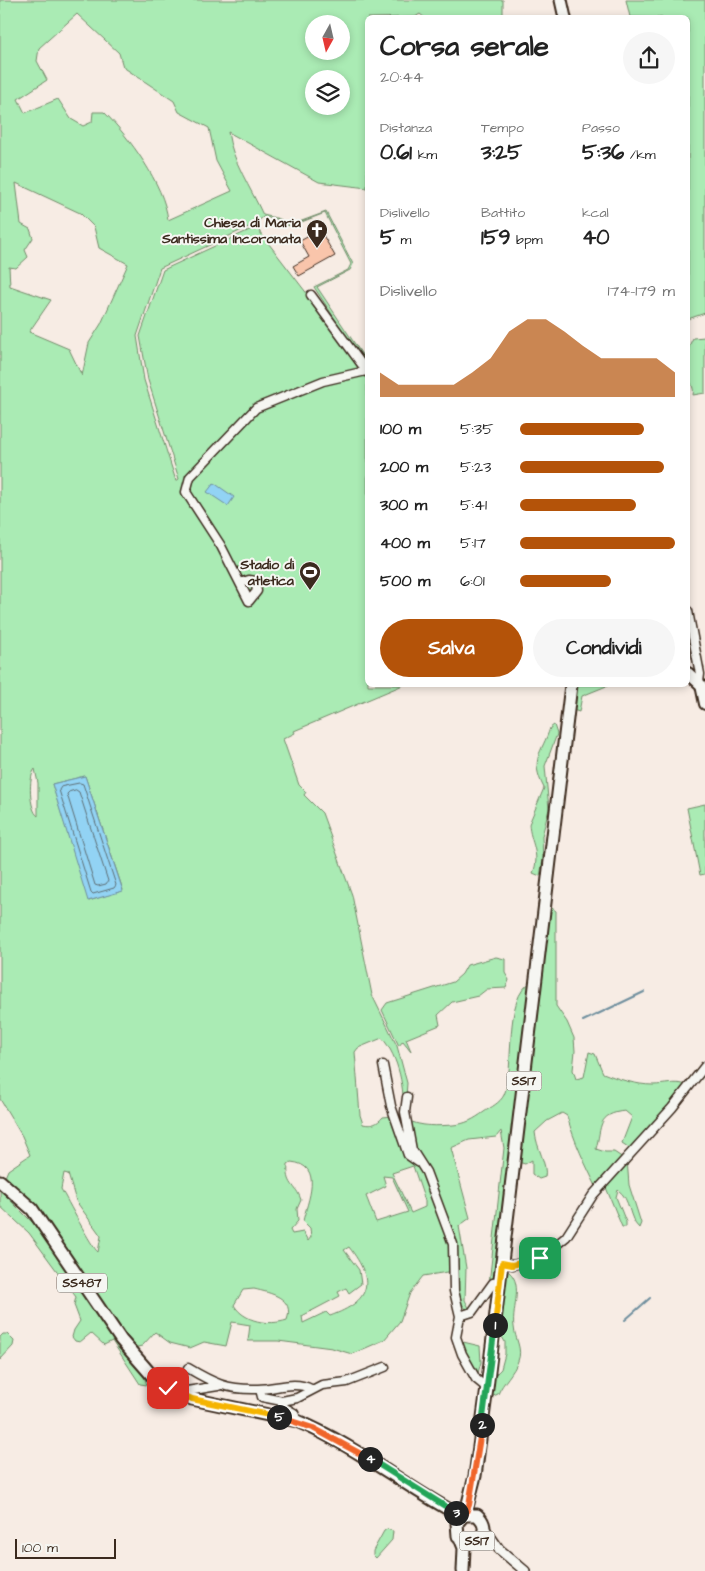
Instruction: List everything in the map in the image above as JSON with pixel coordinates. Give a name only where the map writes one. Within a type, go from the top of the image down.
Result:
[{"type":"main road","points":[[561,0],[564,15]]},
{"type":"main road","points":[[690,674],[699,682],[705,704]]},
{"type":"main road","name":"SS17","points":[[463,1571],[464,1548],[458,1534],[457,1523],[465,1515],[475,1476],[487,1388],[571,687]]},
{"type":"main road","name":"SS487","points":[[0,1181],[32,1209],[121,1340],[164,1386],[185,1397],[297,1421],[373,1461],[441,1505],[465,1515]]},
{"type":"main road","name":"SS17","points":[[458,1534],[468,1542],[476,1541],[482,1536],[485,1529],[480,1518],[475,1476]]},
{"type":"main road","name":"SS487","points":[[441,1505],[458,1534]]},
{"type":"main road","name":"SS17","points":[[465,1515],[473,1514],[480,1518]]},
{"type":"main road","name":"SS17","points":[[470,1571],[476,1541]]},
{"type":"street","points":[[311,296],[365,369]]},
{"type":"street","points":[[240,583],[217,539],[186,492],[190,477],[256,408],[323,381],[365,372]]},
{"type":"street","points":[[690,622],[699,682]]},
{"type":"street","points":[[690,670],[697,659]]},
{"type":"street","points":[[383,1065],[391,1106],[408,1155],[420,1163]]},
{"type":"street","points":[[502,1263],[512,1265],[540,1258],[566,1237],[593,1195],[672,1108],[705,1066]]},
{"type":"street","points":[[407,1097],[405,1112],[407,1133],[412,1150],[442,1211],[453,1244],[454,1291],[460,1316],[456,1337],[462,1354],[476,1379],[487,1388]]},
{"type":"street","points":[[460,1316],[472,1312],[493,1283],[500,1282]]},
{"type":"street","points":[[260,1389],[262,1397],[282,1401],[297,1398],[311,1389],[346,1382],[386,1367]]},
{"type":"street","points":[[188,1368],[220,1386]]},
{"type":"street","points":[[185,1397],[187,1391],[220,1386],[260,1389],[302,1384],[311,1389]]},
{"type":"street","points":[[282,1401],[282,1406],[294,1413],[297,1421]]},
{"type":"street","points":[[485,1529],[506,1556]]},
{"type":"street","points":[[476,1541],[506,1556],[525,1571]]},
{"type":"green space","points":[[0,0],[503,0],[503,15],[365,15],[365,188],[319,182],[228,132],[233,153],[263,215],[280,219],[286,224],[291,225],[326,212],[353,264],[350,270],[317,287],[365,359],[365,365],[314,287],[348,270],[351,264],[325,213],[291,226],[285,225],[280,220],[263,217],[255,224],[160,268],[137,336],[144,380],[176,481],[179,479],[148,380],[140,336],[163,270],[256,227],[365,369],[365,687],[398,687],[294,731],[295,733],[283,739],[299,785],[306,792],[304,795],[322,813],[352,895],[372,995],[397,1046],[407,1083],[405,1112],[407,1133],[412,1150],[424,1169],[414,1149],[407,1120],[430,1126],[458,1124],[473,1119],[500,1100],[504,1095],[507,1083],[513,1017],[517,1002],[523,990],[532,982],[497,1276],[489,1284],[504,1148],[501,1131],[496,1137],[469,1140],[451,1148],[470,1218],[459,1226],[466,1268],[465,1300],[469,1308],[466,1309],[456,1297],[455,1244],[444,1211],[427,1175],[453,1244],[454,1271],[423,1276],[410,1293],[400,1321],[384,1340],[352,1354],[332,1348],[278,1341],[248,1341],[250,1325],[232,1322],[226,1346],[204,1342],[190,1348],[170,1343],[155,1332],[142,1346],[129,1349],[32,1209],[3,1182],[8,1170],[30,1155],[22,1136],[0,1099]],"holes":[[[77,14],[119,53],[123,67],[174,101],[179,112],[209,128],[216,161],[232,191],[168,220],[160,191],[153,177],[124,134],[104,112],[93,112],[92,122],[83,126],[71,119],[58,99],[25,113],[18,99],[47,80],[37,61],[39,48]],[[16,183],[80,213],[94,227],[99,248],[128,264],[101,324],[89,343],[82,376],[69,349],[29,332],[51,300],[10,286],[9,267],[16,268],[28,257],[25,250],[33,238],[30,229],[21,224]],[[35,769],[38,783],[38,816],[35,813],[30,793]],[[85,776],[123,890],[89,901],[52,784]],[[382,1038],[388,1046],[400,1074],[403,1115],[383,1117],[372,1125],[363,1124],[360,1115],[355,1052],[358,1048]],[[291,1162],[301,1165],[308,1170],[311,1177],[310,1195],[303,1221],[310,1228],[311,1237],[308,1241],[303,1232],[292,1234],[290,1230],[298,1221],[297,1209],[301,1200],[288,1177],[288,1164]],[[413,1166],[425,1201],[425,1207],[411,1213],[392,1173]],[[64,1173],[68,1174],[76,1201],[101,1236],[98,1252],[61,1189]],[[383,1176],[392,1177],[408,1212],[376,1222],[366,1196],[386,1186]],[[349,1247],[363,1270],[366,1280],[365,1289],[361,1297],[344,1310],[330,1316],[326,1312],[303,1323],[302,1316],[340,1296],[338,1292],[346,1288],[349,1293],[361,1284],[359,1270],[344,1250]],[[254,1289],[267,1292],[285,1302],[289,1313],[287,1320],[273,1323],[257,1321],[238,1311],[234,1305],[243,1290]]]},
{"type":"green space","points":[[626,0],[705,0],[705,313],[690,318],[690,15],[630,15]]},
{"type":"green space","points":[[705,337],[705,393],[693,395],[690,381],[690,345],[693,338]]},
{"type":"green space","points":[[575,687],[604,687],[582,696],[579,712],[573,710]]},
{"type":"green space","points":[[554,725],[557,734],[545,766],[549,809],[542,836],[543,860],[540,876],[533,873],[536,854],[529,824],[544,788],[537,770],[538,756],[550,728]]},
{"type":"green space","points":[[705,804],[705,874],[700,875],[687,808]]},
{"type":"green space","points":[[548,905],[556,911],[556,1006],[567,1022],[574,1038],[573,1070],[576,1079],[584,1077],[589,1052],[595,1054],[603,1073],[647,1085],[674,1083],[687,1085],[631,1149],[622,1143],[632,1117],[625,1111],[605,1118],[600,1128],[596,1149],[614,1152],[623,1158],[597,1188],[580,1152],[567,1116],[562,1113],[547,1121],[535,1132],[545,1167],[545,1177],[539,1179],[532,1174],[532,1160],[525,1164],[518,1162]]},
{"type":"green space","points":[[496,957],[505,959],[505,973],[509,980],[506,988],[487,989],[478,996],[452,1002],[438,1015],[440,1025],[406,1039],[411,1051],[403,1041],[399,1046],[382,1010],[387,1003],[453,982],[462,974],[467,965]]},
{"type":"green space","points":[[627,1159],[629,1185],[641,1223],[639,1228],[635,1224],[625,1198],[618,1190],[616,1197],[626,1222],[626,1227],[622,1227],[605,1185]]},
{"type":"green space","points":[[0,1190],[40,1230],[143,1373],[147,1385],[140,1384],[112,1341],[104,1345],[91,1333],[80,1342],[75,1341],[72,1337],[80,1321],[74,1305],[76,1297],[29,1233],[0,1206]]},
{"type":"green space","points":[[505,1269],[515,1280],[514,1320],[520,1352],[514,1370],[498,1394],[489,1398],[492,1378],[501,1369],[505,1354],[505,1342],[498,1330]]},
{"type":"green space","points":[[3,1334],[7,1334],[14,1341],[13,1346],[0,1360],[0,1337]]},
{"type":"green space","points":[[459,1341],[480,1346],[481,1362],[478,1373],[475,1372]]},
{"type":"green space","points":[[387,1529],[393,1531],[392,1540],[376,1558],[373,1555],[373,1551]]},
{"type":"water","points":[[214,483],[234,497],[228,506],[207,492]]},
{"type":"water","points":[[85,776],[123,891],[88,901],[52,784]]},
{"type":"building","name":"Chiesa di Maria Santissima Incoronata","points":[[320,230],[335,256],[299,276],[293,266],[309,257],[300,241]]},
{"type":"waterway","points":[[583,1021],[644,992]]},
{"type":"waterway","points":[[625,1320],[650,1298]]},
{"type":"place","name":"Chiesa di Maria Santissima Incoronata","points":[[317,249]]},
{"type":"place","name":"Stadio di atletica","points":[[310,591]]},
{"type":"route","points":[[168,1388],[192,1399],[297,1421],[373,1461],[441,1505],[458,1514],[465,1515],[475,1476],[502,1263],[512,1265],[540,1258]]}]
